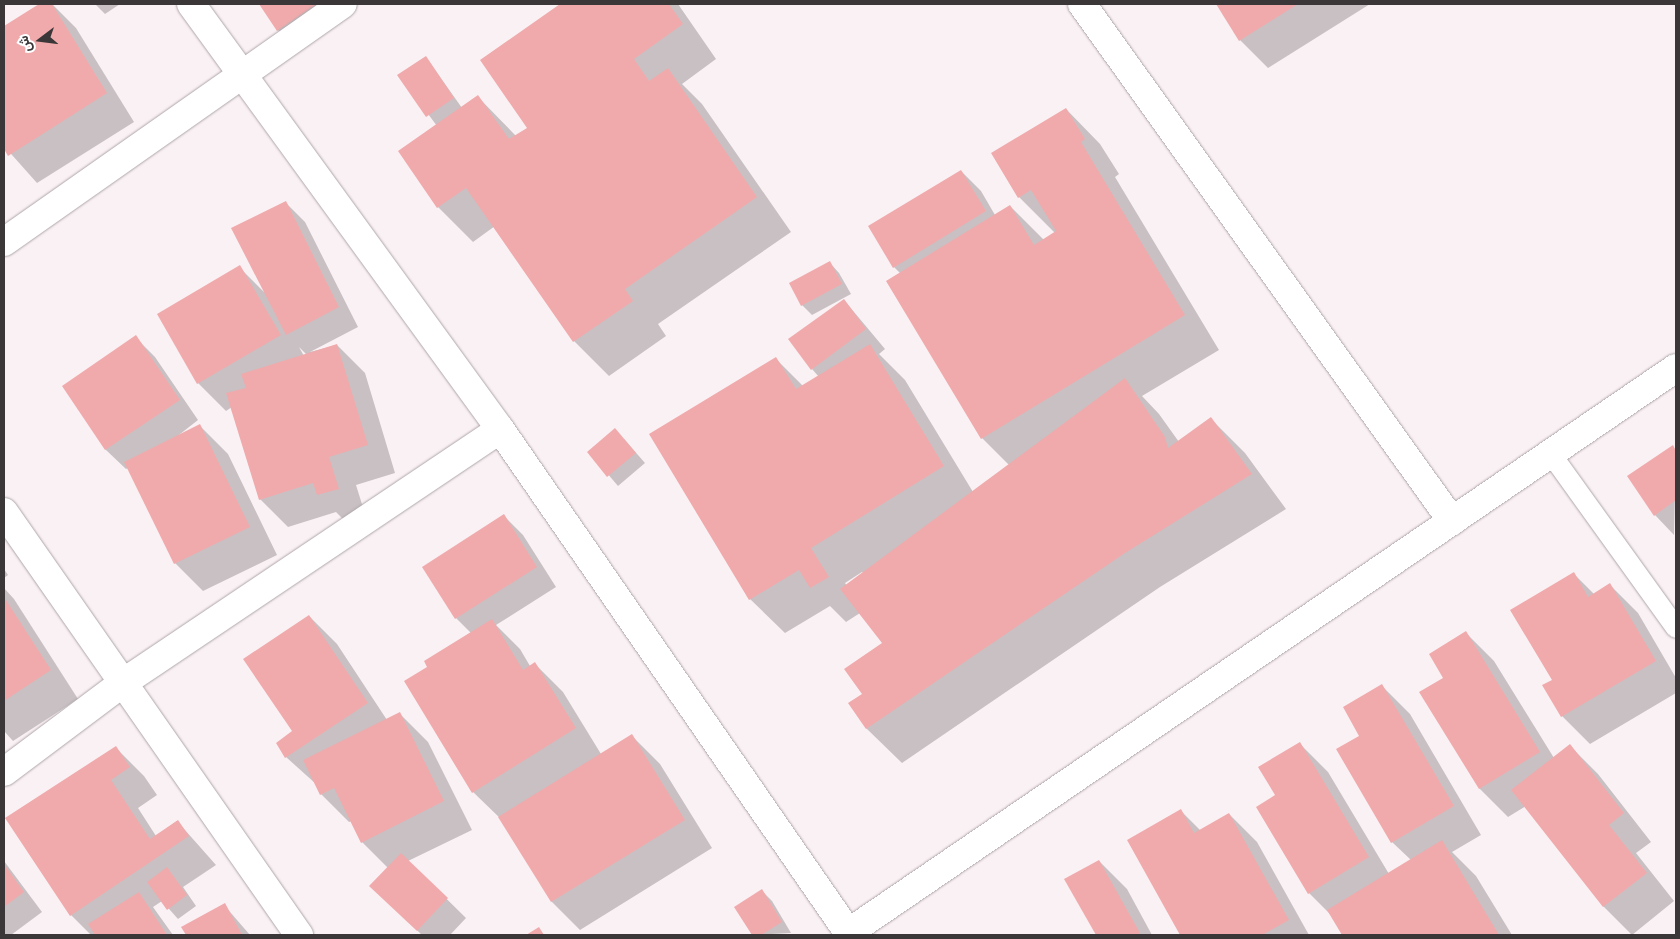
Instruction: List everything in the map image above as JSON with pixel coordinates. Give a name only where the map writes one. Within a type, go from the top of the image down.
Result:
[{"type":"street","points":[[191,4],[500,429],[849,934],[1676,368]]},
{"type":"street","points":[[4,242],[343,4]]},
{"type":"street","points":[[1082,4],[1452,521]]},
{"type":"street","points":[[4,772],[124,682],[500,429]]},
{"type":"street","points":[[4,512],[124,682],[298,935]]},
{"type":"lane","points":[[1551,454],[1676,628]]},
{"type":"building","points":[[39,4],[52,4],[107,93],[8,156],[4,149],[4,26]]},
{"type":"building","points":[[259,4],[317,4],[277,31]]},
{"type":"building","points":[[560,4],[669,4],[683,24],[634,59],[649,81],[668,68],[757,197],[625,289],[633,301],[573,342],[466,188],[437,208],[398,151],[478,95],[509,139],[527,128],[480,60]]},
{"type":"building","points":[[1216,4],[1298,4],[1239,41]]},
{"type":"building","points":[[426,56],[454,98],[426,117],[397,75]]},
{"type":"building","points":[[1066,108],[1085,139],[1081,142],[1185,315],[981,439],[886,281],[1010,205],[1034,245],[1056,231],[1031,190],[1018,198],[991,153]]},
{"type":"building","points":[[961,170],[986,211],[893,268],[868,226]]},
{"type":"building","points":[[286,201],[339,307],[286,335],[231,228]]},
{"type":"building","points":[[830,261],[842,284],[801,306],[789,283]]},
{"type":"building","points":[[240,265],[281,335],[197,384],[157,314]]},
{"type":"building","points":[[844,299],[866,329],[811,370],[788,339]]},
{"type":"building","points":[[136,335],[180,400],[105,450],[62,386]]},
{"type":"building","points":[[337,344],[368,445],[329,457],[339,489],[317,495],[313,483],[259,500],[226,393],[246,388],[241,374]]},
{"type":"building","points":[[870,344],[944,466],[811,548],[829,577],[810,588],[799,570],[749,600],[649,434],[776,357],[796,389]]},
{"type":"building","points":[[1125,378],[1165,437],[1168,448],[1211,417],[1252,474],[1125,553],[866,729],[848,703],[862,694],[844,669],[882,643],[840,589]]},
{"type":"building","points":[[200,424],[250,527],[174,564],[124,462]]},
{"type":"building","points":[[615,428],[636,453],[607,477],[587,452]]},
{"type":"building","points":[[1673,445],[1676,451],[1676,500],[1654,516],[1627,476]]},
{"type":"building","points":[[504,514],[537,567],[455,619],[422,567]]},
{"type":"building","points":[[1574,572],[1588,597],[1610,583],[1656,661],[1561,717],[1542,685],[1552,680],[1510,610]]},
{"type":"building","points":[[4,597],[51,670],[4,701]]},
{"type":"building","points":[[309,615],[368,703],[285,758],[276,743],[292,731],[243,659]]},
{"type":"building","points":[[492,619],[523,670],[535,662],[576,728],[472,793],[404,681],[427,667],[424,661]]},
{"type":"building","points":[[1466,631],[1540,752],[1479,789],[1419,692],[1443,678],[1429,654]]},
{"type":"building","points":[[1382,684],[1454,806],[1391,843],[1336,749],[1359,736],[1343,707]]},
{"type":"building","points":[[400,712],[444,801],[361,843],[334,788],[320,795],[303,760]]},
{"type":"building","points":[[632,734],[685,820],[551,902],[498,817]]},
{"type":"building","points":[[1300,742],[1369,857],[1308,894],[1256,807],[1275,795],[1258,767]]},
{"type":"building","points":[[1570,744],[1624,813],[1609,825],[1647,873],[1603,907],[1511,790]]},
{"type":"building","points":[[116,746],[130,767],[111,780],[150,839],[178,820],[189,836],[70,916],[5,818]]},
{"type":"building","points":[[1181,809],[1194,833],[1229,813],[1289,920],[1262,935],[1180,935],[1127,840]]},
{"type":"building","points":[[1442,840],[1499,935],[1342,935],[1327,910]]},
{"type":"building","points":[[401,853],[448,898],[417,931],[369,886]]},
{"type":"building","points":[[1099,860],[1140,933],[1137,935],[1096,935],[1064,879]]},
{"type":"building","points":[[4,864],[24,892],[4,907]]},
{"type":"building","points":[[167,867],[187,895],[167,910],[147,882]]},
{"type":"building","points":[[762,889],[782,922],[761,935],[752,935],[734,907]]},
{"type":"building","points":[[139,892],[167,935],[95,935],[88,924]]},
{"type":"building","points":[[225,903],[242,935],[186,935],[181,927]]},
{"type":"building","points":[[539,927],[544,935],[526,935]]}]
